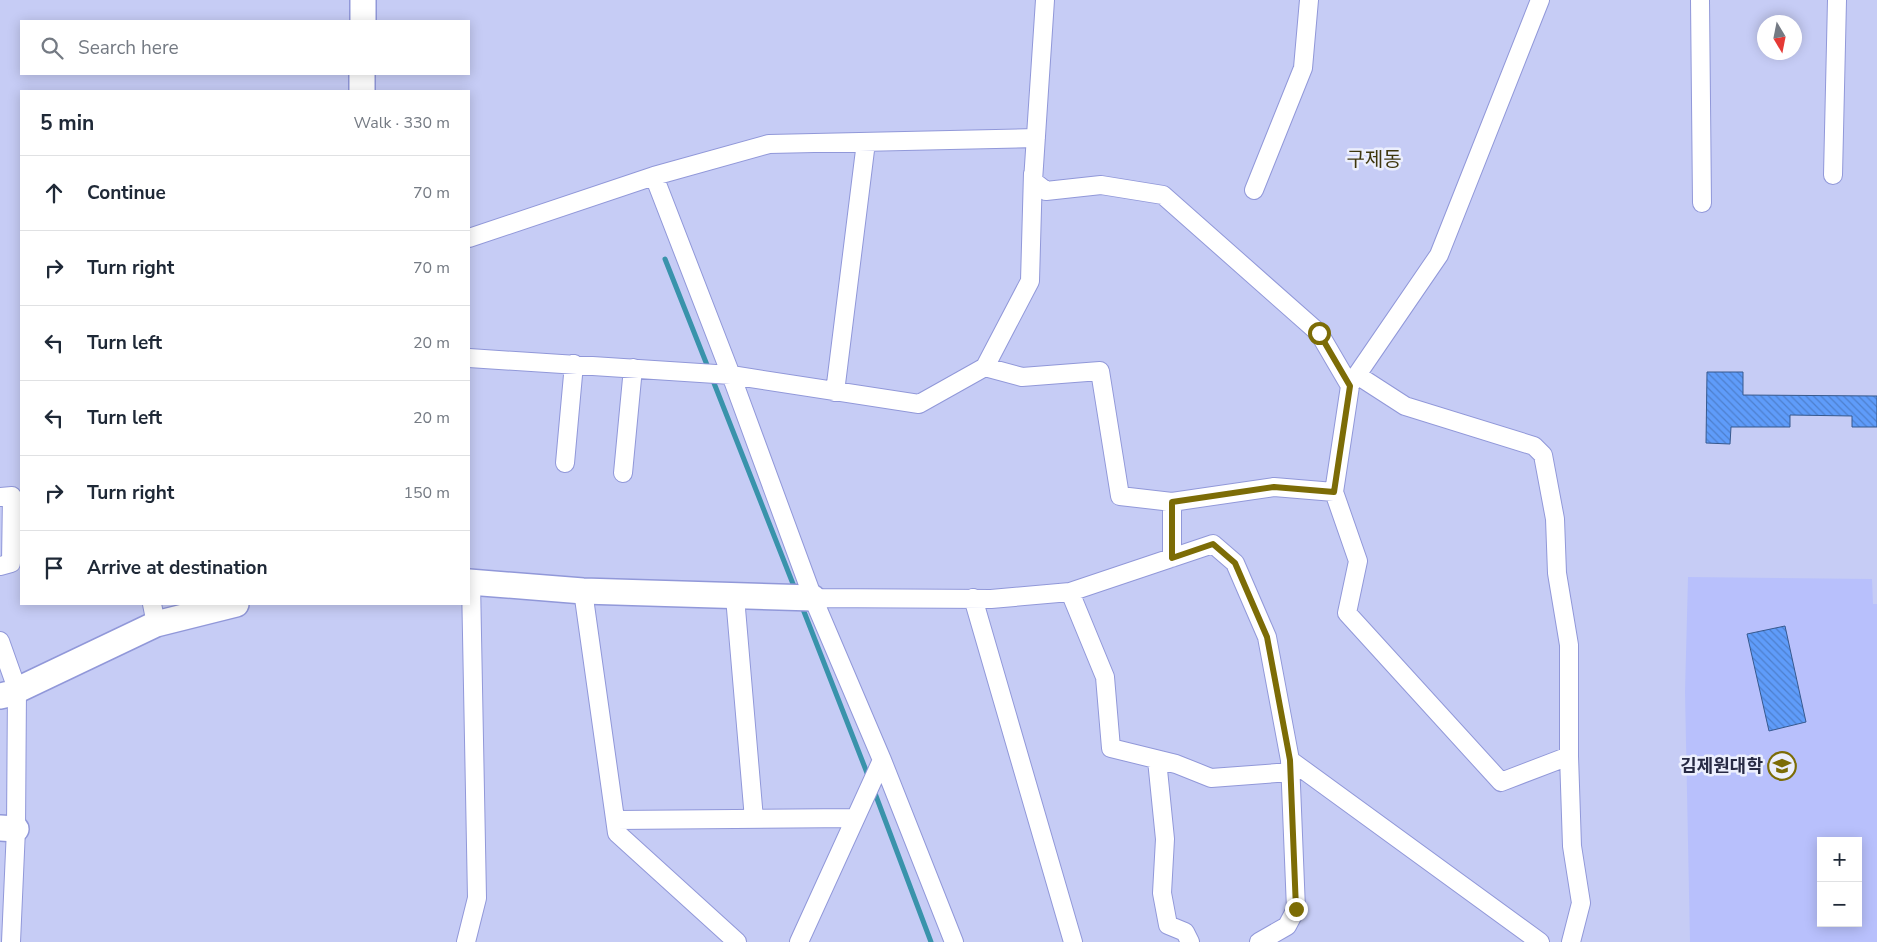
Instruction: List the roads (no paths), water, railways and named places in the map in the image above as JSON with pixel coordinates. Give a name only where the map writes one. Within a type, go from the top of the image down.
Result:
[{"type":"street","points":[[363,0],[363,20]]},
{"type":"street","points":[[470,358],[731,375],[919,404],[985,366],[1030,281],[1033,181],[1045,0]]},
{"type":"street","points":[[1254,190],[1303,68],[1309,0]]},
{"type":"street","points":[[1540,0],[1439,255],[1353,381],[1334,492],[1358,561],[1347,613],[1501,782],[1569,756]]},
{"type":"street","points":[[1700,0],[1702,203]]},
{"type":"street","points":[[1833,175],[1837,0]]},
{"type":"street","points":[[362,75],[362,90]]},
{"type":"street","points":[[470,238],[654,176],[769,144],[1036,138]]},
{"type":"street","points":[[835,392],[866,142]]},
{"type":"street","points":[[654,176],[731,375],[803,598],[882,760],[954,942]]},
{"type":"street","points":[[1033,181],[1046,191],[1101,185],[1163,195],[1319,333],[1353,381],[1405,406],[1534,446],[1543,455],[1555,519],[1558,573],[1569,645],[1569,756],[1572,846],[1581,903],[1571,942]]},
{"type":"street","points":[[565,463],[574,364]]},
{"type":"street","points":[[985,366],[1022,377],[1100,372],[1120,496],[1172,502],[1274,487],[1334,492]]},
{"type":"street","points":[[623,473],[632,368]]},
{"type":"street","points":[[0,497],[12,496],[11,563],[0,566]]},
{"type":"street","points":[[1172,502],[1172,558]]},
{"type":"street","points":[[466,942],[477,898],[470,582],[583,591],[735,597],[991,599],[1070,592],[1213,544],[1235,563],[1267,637],[1290,766],[1296,909],[1287,926],[1259,942]]},
{"type":"street","points":[[583,591],[617,833],[737,942]]},
{"type":"street","points":[[1070,592],[1106,677],[1111,748],[1176,764],[1211,778],[1290,766],[1540,942]]},
{"type":"street","points":[[735,597],[754,819]]},
{"type":"street","points":[[972,598],[1073,942]]},
{"type":"street","points":[[9,692],[154,614],[228,605]]},
{"type":"street","points":[[0,641],[9,692],[8,829],[11,942]]},
{"type":"street","points":[[799,942],[882,760]]},
{"type":"street","points":[[1157,760],[1165,839],[1162,893],[1168,925],[1185,932],[1190,942]]},
{"type":"street","points":[[616,820],[855,818]]},
{"type":"waterway","points":[[665,259],[709,370]]},
{"type":"waterway","points":[[712,378],[795,589]]},
{"type":"waterway","points":[[801,604],[869,778]]},
{"type":"waterway","points":[[873,788],[931,942]]},
{"type":"place","name":"김제원대학","points":[[1782,766]]},
{"type":"district","name":"구제동","points":[[1374,159]]}]
